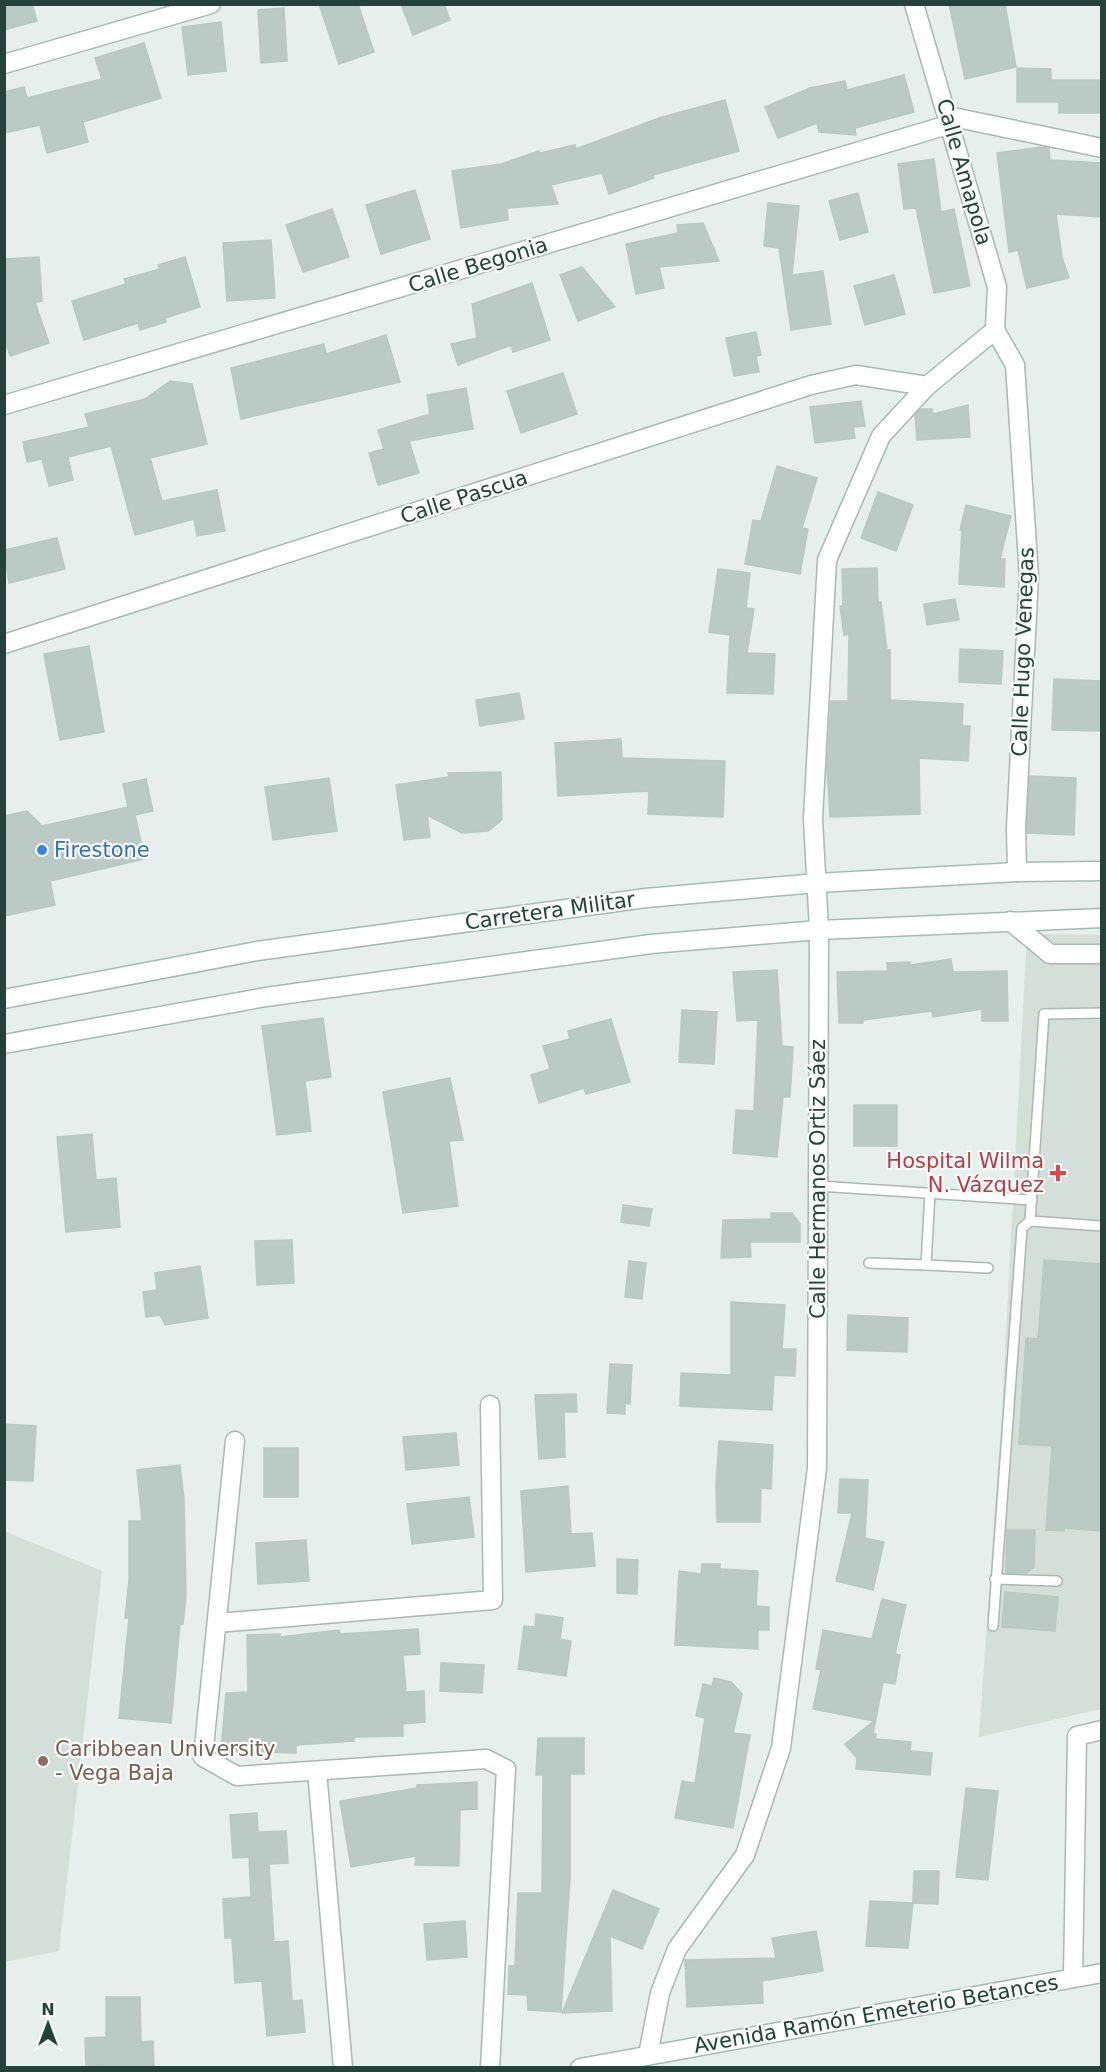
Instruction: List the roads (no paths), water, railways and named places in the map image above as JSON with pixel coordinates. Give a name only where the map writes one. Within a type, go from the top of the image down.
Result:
[{"type":"street","points":[[4,64],[211,4]]},
{"type":"street","name":"Calle Amapola","points":[[915,10],[950,120],[997,287],[995,330]]},
{"type":"street","name":"Calle Begonia","points":[[4,405],[950,120],[1101,148]]},
{"type":"street","name":"Calle Hermanos Ortiz Sáez","points":[[648,2055],[660,1993],[677,1949],[746,1856],[781,1748],[818,1468],[819,930],[813,819],[827,560],[881,436],[927,386],[995,330]]},
{"type":"street","name":"Calle Hugo Venegas","points":[[995,330],[1014,365],[1029,576],[1016,828],[1017,872]]},
{"type":"street","name":"Calle Pascua","points":[[4,644],[811,385],[856,375],[927,386]]},
{"type":"street","name":"Carretera Militar","points":[[4,999],[257,951],[646,898],[817,883],[1017,872],[1101,871]]},
{"type":"street","points":[[4,1044],[277,995],[651,944],[819,930],[1101,918]]},
{"type":"street","points":[[1010,921],[1050,954],[1101,954]]},
{"type":"street","points":[[217,1623],[493,1600],[490,1405]]},
{"type":"street","points":[[235,1441],[203,1757],[237,1776],[486,1759],[506,1769],[490,2067]]},
{"type":"street","points":[[1073,1978],[1077,1736],[1101,1730]]},
{"type":"street","points":[[317,1771],[343,2067]]},
{"type":"street","name":"Avenida Ramón Emeterio Betances","points":[[580,2067],[1101,1973]]},
{"type":"lane","points":[[993,1626],[1022,1228],[1030,1221],[1044,1014],[1101,1013]]},
{"type":"lane","points":[[818,1186],[1032,1200]]},
{"type":"lane","points":[[926,1265],[930,1193]]},
{"type":"lane","points":[[1030,1221],[1101,1226]]},
{"type":"lane","points":[[869,1263],[988,1268]]},
{"type":"lane","points":[[995,1579],[1057,1581]]},
{"type":"place","name":"Firestone","points":[[42,850]]},
{"type":"place","name":"Hospital Wilma N. Vázquez","points":[[1058,1173]]},
{"type":"place","name":"Caribbean University - Vega Baja","points":[[43,1761]]}]
